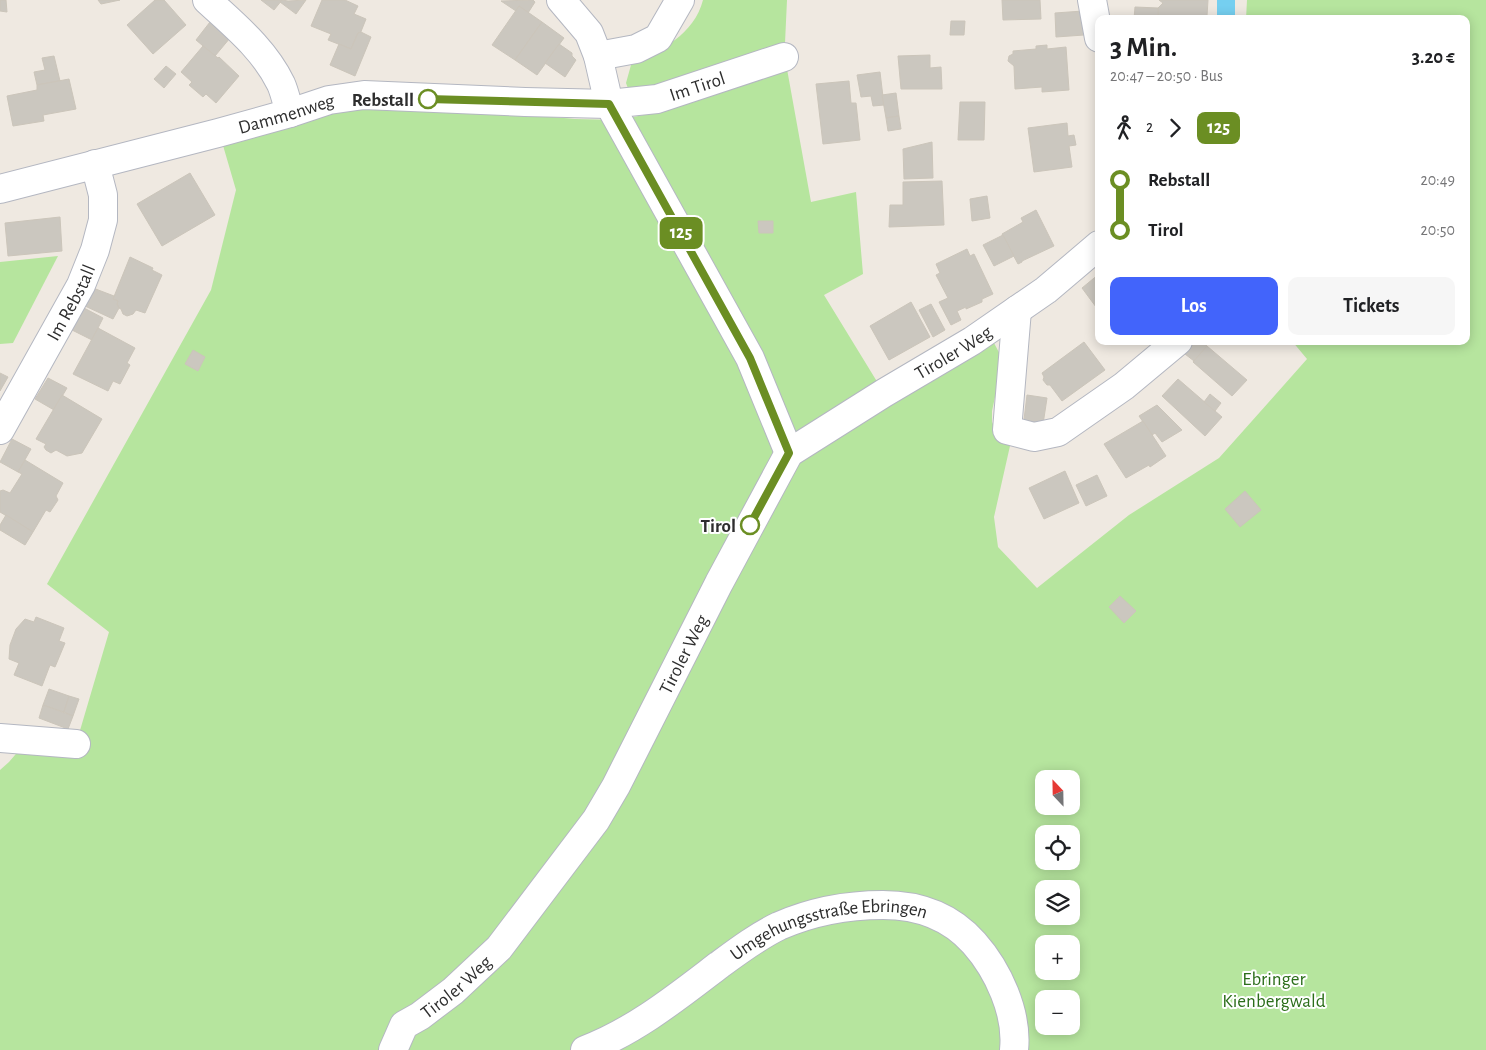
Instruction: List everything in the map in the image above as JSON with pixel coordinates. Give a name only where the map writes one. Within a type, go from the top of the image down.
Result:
[{"type":"street","points":[[207,0],[252,41],[268,62],[281,85],[290,113]]},
{"type":"street","points":[[560,0],[589,33],[598,56],[609,104],[750,358],[789,453]]},
{"type":"street","points":[[598,56],[636,49],[658,38],[680,0]]},
{"type":"street","points":[[1092,0],[1095,16]]},
{"type":"street","name":"Im Tirol","points":[[609,104],[656,99],[784,57]]},
{"type":"street","name":"Dammenweg","points":[[0,189],[290,113],[329,100],[364,95],[609,104]]},
{"type":"street","name":"Im Rebstall","points":[[0,430],[81,285],[95,250],[103,220],[103,195],[95,164]]},
{"type":"street","name":"Tiroler Weg","points":[[393,1050],[404,1025],[420,1016],[453,991],[499,948],[596,820],[616,786],[719,582],[789,453],[884,393],[972,341],[1046,290],[1095,248]]},
{"type":"street","name":"Tiroler Weg","points":[[1017,310],[1007,430],[1034,437],[1058,432],[1124,386],[1173,345]]},
{"type":"street","points":[[0,738],[76,744]]},
{"type":"street","name":"Umgehungsstraße Ebringen","points":[[585,1050],[640,1022],[746,945],[778,927],[807,916],[836,909],[866,905],[919,908],[938,916],[962,930],[982,952],[1000,982],[1010,1011],[1015,1043],[1014,1050]]},
{"type":"green space","points":[[703,0],[787,0],[785,43],[689,77],[629,91],[626,83],[631,65],[665,47],[684,32],[699,12]]},
{"type":"green space","name":"Ebringer Kienbergwald","points":[[1247,0],[1486,0],[1486,1050],[0,1050],[0,770],[21,748],[76,744],[109,632],[47,584],[211,290],[236,190],[222,142],[320,111],[419,105],[575,119],[617,120],[665,111],[787,69],[811,202],[856,192],[863,274],[824,295],[884,393],[988,341],[994,343],[1003,360],[992,411],[992,422],[996,430],[1012,437],[994,517],[998,547],[1037,588],[1129,515],[1219,458],[1307,359],[1295,345],[1470,345],[1470,15],[1246,15]]},
{"type":"green space","points":[[58,256],[13,343],[0,344],[0,262]]},
{"type":"water","points":[[1217,0],[1235,0],[1235,15],[1217,15]]},
{"type":"building","points":[[0,0],[6,0],[7,12],[0,11]]},
{"type":"building","points":[[98,0],[120,0],[101,4]]},
{"type":"building","points":[[155,0],[164,0],[186,25],[153,54],[127,25]]},
{"type":"building","points":[[261,0],[282,0],[274,10]]},
{"type":"building","points":[[282,0],[306,0],[296,14],[280,2]]},
{"type":"building","points":[[322,0],[345,0],[358,6],[354,14],[366,19],[351,49],[328,40],[331,34],[311,26]]},
{"type":"building","points":[[533,0],[535,2],[528,13],[519,6],[516,11],[501,1]]},
{"type":"building","points":[[1002,0],[1040,0],[1041,19],[1003,20]]},
{"type":"building","points":[[1159,0],[1208,0],[1207,15],[1158,15],[1158,8],[1163,3]]},
{"type":"building","points":[[519,6],[542,22],[515,60],[492,45]]},
{"type":"building","points":[[1135,7],[1158,8],[1158,15],[1134,15]]},
{"type":"building","points":[[1083,11],[1084,35],[1056,37],[1055,13]]},
{"type":"building","points":[[951,21],[965,21],[964,35],[950,35]]},
{"type":"building","points":[[210,22],[230,38],[215,56],[196,40]]},
{"type":"building","points":[[542,22],[564,38],[537,75],[515,60]]},
{"type":"building","points":[[361,32],[371,37],[355,76],[330,65],[339,44],[351,49],[358,33]]},
{"type":"building","points":[[559,44],[572,53],[576,60],[565,77],[545,63]]},
{"type":"building","points":[[1047,45],[1047,49],[1066,47],[1069,90],[1042,92],[1042,87],[1015,89],[1014,66],[1008,61],[1009,56],[1013,54],[1013,51],[1036,49],[1036,46]]},
{"type":"building","points":[[203,46],[219,57],[239,76],[216,103],[206,94],[203,97],[189,85],[192,82],[181,72]]},
{"type":"building","points":[[930,55],[930,68],[941,67],[942,89],[901,89],[898,56]]},
{"type":"building","points":[[54,56],[60,81],[37,85],[34,72],[45,70],[42,58]]},
{"type":"building","points":[[166,66],[176,74],[164,88],[154,79]]},
{"type":"building","points":[[880,72],[884,105],[873,106],[871,96],[861,97],[857,75]]},
{"type":"building","points":[[69,79],[76,109],[43,115],[44,121],[13,126],[7,96],[37,90],[37,85]]},
{"type":"building","points":[[849,81],[851,103],[856,103],[860,140],[823,144],[816,84]]},
{"type":"building","points":[[896,93],[899,116],[886,118],[882,95]]},
{"type":"building","points":[[960,102],[985,102],[984,140],[958,140]]},
{"type":"building","points":[[899,116],[901,129],[888,131],[886,118]]},
{"type":"building","points":[[1067,123],[1068,136],[1074,135],[1076,145],[1069,146],[1072,167],[1034,172],[1028,128]]},
{"type":"building","points":[[932,142],[933,178],[904,179],[903,149]]},
{"type":"building","points":[[190,173],[215,215],[162,246],[137,204]]},
{"type":"building","points":[[942,181],[944,225],[889,227],[890,205],[903,205],[903,182]]},
{"type":"building","points":[[987,196],[990,218],[972,221],[970,199]]},
{"type":"building","points":[[1036,210],[1054,246],[1018,264],[1002,234],[1023,222],[1021,218]]},
{"type":"building","points":[[60,217],[62,251],[8,256],[5,223]]},
{"type":"building","points":[[758,221],[773,221],[773,233],[759,233]]},
{"type":"building","points":[[1003,235],[1014,256],[994,266],[983,245]]},
{"type":"building","points":[[967,249],[970,256],[974,254],[993,294],[982,299],[982,302],[957,311],[961,320],[951,325],[939,302],[948,298],[936,275],[940,273],[936,264]]},
{"type":"building","points":[[130,257],[153,268],[152,270],[162,275],[145,313],[136,310],[133,314],[127,316],[119,308],[118,301],[113,299]]},
{"type":"building","points":[[1095,277],[1095,306],[1082,288]]},
{"type":"building","points":[[93,288],[114,296],[113,299],[118,301],[119,308],[113,319],[85,306]]},
{"type":"building","points":[[911,302],[930,337],[889,360],[870,326]]},
{"type":"building","points":[[931,304],[945,330],[933,337],[919,310]]},
{"type":"building","points":[[84,308],[103,318],[92,340],[72,330]]},
{"type":"building","points":[[98,328],[135,348],[127,363],[130,365],[120,384],[113,381],[108,391],[73,374]]},
{"type":"building","points":[[1084,342],[1105,370],[1062,401],[1050,385],[1047,385],[1043,380],[1042,373]]},
{"type":"building","points":[[1193,345],[1207,346],[1194,361],[1185,354]]},
{"type":"building","points":[[1207,346],[1247,380],[1232,396],[1193,362]]},
{"type":"building","points":[[193,350],[205,357],[198,371],[185,364]]},
{"type":"building","points":[[0,373],[8,377],[0,391]]},
{"type":"building","points":[[48,378],[67,388],[54,410],[35,399]]},
{"type":"building","points":[[1178,379],[1222,417],[1205,436],[1162,396]]},
{"type":"building","points":[[1210,394],[1221,403],[1215,411],[1204,402]]},
{"type":"building","points":[[62,395],[102,419],[82,453],[67,456],[56,450],[51,453],[44,447],[46,444],[36,439]]},
{"type":"building","points":[[1027,395],[1047,398],[1042,431],[1023,428]]},
{"type":"building","points":[[1157,405],[1182,430],[1162,442],[1155,433],[1152,435],[1139,416]]},
{"type":"building","points":[[1143,421],[1166,456],[1150,467],[1149,465],[1126,478],[1104,444]]},
{"type":"building","points":[[12,439],[31,449],[18,472],[0,462]]},
{"type":"building","points":[[25,460],[63,483],[56,496],[58,500],[50,512],[46,510],[33,532],[0,512],[0,491],[3,490],[10,493],[22,474],[18,472]]},
{"type":"building","points":[[1065,471],[1079,503],[1044,519],[1029,488]]},
{"type":"building","points":[[1097,475],[1107,496],[1086,506],[1076,485]]},
{"type":"building","points":[[1245,491],[1261,510],[1240,527],[1225,509]]},
{"type":"building","points":[[6,515],[33,532],[25,545],[0,530],[0,525]]},
{"type":"building","points":[[1120,596],[1136,611],[1124,623],[1109,607]]},
{"type":"building","points":[[36,617],[64,628],[59,641],[65,643],[55,667],[50,665],[42,686],[14,675],[19,663],[9,659],[10,645],[16,629],[25,619],[34,622]]},
{"type":"building","points":[[49,689],[69,696],[64,712],[43,705]]},
{"type":"building","points":[[69,696],[79,699],[73,716],[64,712]]},
{"type":"building","points":[[43,705],[73,716],[68,729],[39,718]]},
{"type":"bus line","name":"125","points":[[428,99],[609,104],[750,358],[789,453],[750,525]]},
{"type":"place","name":"Rebstall","points":[[428,99]]},
{"type":"place","name":"Tirol","points":[[750,525]]}]
